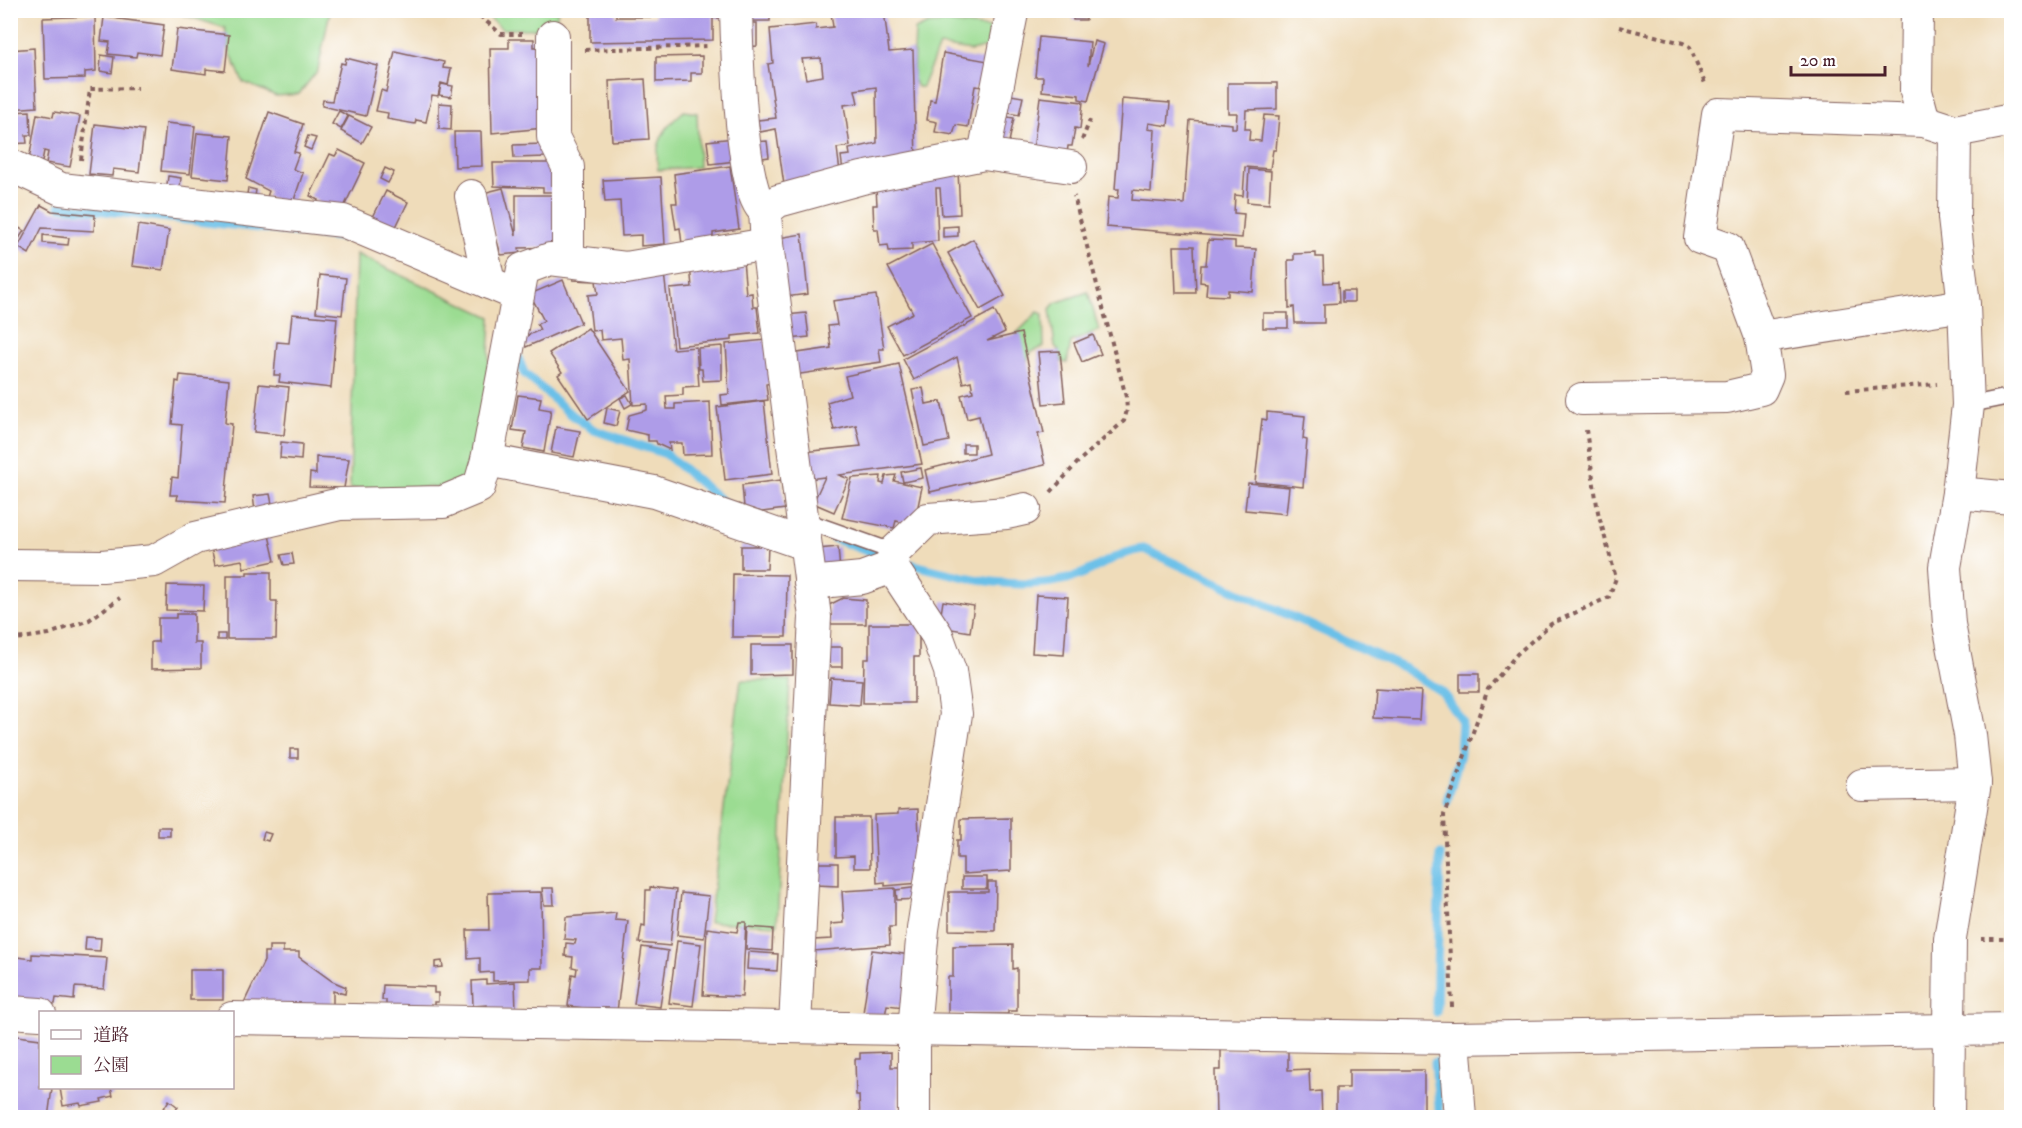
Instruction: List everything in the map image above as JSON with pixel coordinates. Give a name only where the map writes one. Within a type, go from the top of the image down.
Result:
[{"type":"street","points":[[736,10],[740,106],[756,203],[765,211],[767,244],[814,617],[795,1026]]},
{"type":"street","points":[[1917,10],[1916,91],[1924,121]]},
{"type":"street","points":[[984,154],[1012,13]]},
{"type":"street","points":[[553,43],[553,137],[568,167],[568,261]]},
{"type":"street","points":[[1582,399],[1727,397],[1761,389],[1767,375],[1761,337],[1728,248],[1700,238],[1718,114],[1924,121],[1955,131],[2012,120]]},
{"type":"street","points":[[1948,1118],[1951,1030],[1950,939],[1975,783],[1970,735],[1949,624],[1945,567],[1958,493],[1968,394],[1964,305],[1954,218],[1955,131]]},
{"type":"street","points":[[765,211],[778,201],[862,178],[984,154],[1071,167]]},
{"type":"street","points":[[10,165],[61,189],[343,221],[489,283],[517,301]]},
{"type":"street","points":[[471,196],[489,283]]},
{"type":"street","points":[[10,565],[102,566],[154,561],[195,538],[340,504],[443,502],[478,487],[487,460],[523,269],[550,259],[626,268],[767,244]]},
{"type":"street","points":[[1761,337],[1964,305]]},
{"type":"street","points":[[487,460],[654,492],[802,531]]},
{"type":"street","points":[[1958,493],[2012,498]]},
{"type":"street","points":[[810,583],[862,578],[893,560],[928,519],[1007,513],[1025,509]]},
{"type":"street","points":[[893,560],[937,635],[950,671],[956,714],[923,929],[914,1030],[914,1118]]},
{"type":"street","points":[[1862,785],[1975,783]]},
{"type":"street","points":[[10,1012],[39,1014]]},
{"type":"street","points":[[234,1018],[1454,1038],[2012,1029]]},
{"type":"street","points":[[1454,1038],[1460,1118]]},
{"type":"lane","points":[[1968,394],[2012,396]]},
{"type":"lane","points":[[802,531],[893,560]]},
{"type":"path","points":[[473,10],[501,34],[553,43],[738,45]]},
{"type":"path","points":[[1619,27],[1683,43],[1690,47],[1718,114]]},
{"type":"path","points":[[77,191],[90,89],[138,88]]},
{"type":"path","points":[[1025,509],[1053,490],[1079,461],[1124,422],[1128,410],[1070,178],[1071,167]]},
{"type":"path","points":[[1846,391],[1968,394]]},
{"type":"path","points":[[1454,1038],[1444,815],[1488,689],[1517,654],[1551,624],[1609,597],[1616,579],[1598,512],[1582,399]]},
{"type":"path","points":[[10,640],[49,634],[89,620],[142,582],[154,561]]},
{"type":"path","points":[[10,683],[10,692]]},
{"type":"green space","points":[[171,11],[330,11],[318,70],[299,94],[276,96],[243,82],[230,52],[225,28]]},
{"type":"green space","points":[[482,11],[558,11],[553,29],[502,29]]},
{"type":"green space","points":[[948,23],[990,28],[988,47],[971,51],[939,46],[922,87],[917,87],[913,79],[915,30],[928,24]]},
{"type":"green space","points":[[684,111],[697,113],[699,167],[658,170],[657,152],[665,130]]},
{"type":"green space","points":[[356,254],[491,317],[487,395],[467,476],[442,487],[350,489]]},
{"type":"green space","points":[[1088,292],[1099,330],[1071,342],[1067,363],[1062,362],[1055,346],[1050,309],[1055,303]]},
{"type":"green space","points":[[1038,312],[1043,314],[1044,347],[1031,352],[1026,364],[1016,334]]},
{"type":"green space","points":[[741,680],[790,680],[777,925],[709,922]]},
{"type":"building","points":[[590,10],[616,10],[616,17],[655,17],[655,10],[713,10],[713,40],[590,42]]},
{"type":"building","points":[[715,10],[728,10],[728,18],[715,18]]},
{"type":"building","points":[[744,10],[770,10],[770,21],[744,21]]},
{"type":"building","points":[[827,10],[884,10],[889,52],[913,50],[916,160],[843,172],[841,156],[850,155],[849,149],[877,143],[876,87],[855,90],[858,103],[844,105],[850,146],[837,148],[841,180],[785,192],[776,129],[760,132],[758,120],[776,118],[768,64],[773,63],[770,29],[816,24],[816,29],[833,27],[831,13],[827,13]],"holes":[[[821,58],[823,76],[806,79],[802,59]]]},
{"type":"building","points":[[1073,10],[1087,10],[1086,20],[1073,20]]},
{"type":"building","points":[[95,16],[96,71],[85,72],[85,78],[45,79],[43,18]]},
{"type":"building","points":[[104,17],[164,25],[160,55],[137,52],[136,57],[108,54],[110,42],[101,41]]},
{"type":"building","points":[[747,23],[757,23],[757,46],[747,47]]},
{"type":"building","points":[[177,29],[229,35],[225,71],[206,69],[206,74],[172,69]]},
{"type":"building","points":[[1039,37],[1090,42],[1088,66],[1094,41],[1104,44],[1088,101],[1079,99],[1079,95],[1042,91],[1043,77],[1035,77]]},
{"type":"building","points":[[509,39],[534,39],[534,47],[545,47],[544,128],[492,133],[490,48],[509,48]]},
{"type":"building","points":[[34,48],[37,107],[10,109],[10,50]]},
{"type":"building","points":[[395,51],[444,62],[443,68],[451,69],[448,85],[441,83],[438,96],[432,95],[426,122],[416,120],[415,124],[387,119],[388,113],[376,111],[381,90],[386,92]]},
{"type":"building","points":[[943,53],[988,61],[983,87],[975,86],[968,127],[956,125],[953,135],[935,132],[937,122],[927,120],[930,100],[935,101]]},
{"type":"building","points":[[101,55],[114,57],[112,73],[100,71]]},
{"type":"building","points":[[702,56],[702,73],[691,73],[691,81],[656,82],[656,57]]},
{"type":"building","points":[[346,58],[378,66],[366,116],[322,106],[323,100],[332,101],[341,63],[345,64]]},
{"type":"building","points":[[645,79],[649,139],[612,141],[609,81]]},
{"type":"building","points":[[1228,83],[1277,83],[1277,109],[1246,110],[1245,129],[1250,129],[1249,140],[1261,141],[1264,115],[1279,116],[1276,150],[1273,150],[1270,169],[1245,167],[1243,196],[1235,195],[1234,213],[1244,214],[1242,238],[1106,227],[1108,197],[1118,198],[1119,189],[1115,189],[1122,99],[1170,103],[1168,126],[1149,123],[1148,129],[1155,130],[1151,192],[1133,190],[1132,200],[1184,204],[1190,120],[1232,124],[1232,128],[1236,128],[1237,113],[1228,113]]},
{"type":"building","points":[[441,84],[453,86],[451,97],[439,95]]},
{"type":"building","points":[[999,93],[1023,97],[1019,115],[996,111]]},
{"type":"building","points":[[1040,97],[1083,102],[1080,129],[1075,128],[1072,146],[1068,146],[1067,154],[1033,150]]},
{"type":"building","points":[[439,103],[452,104],[451,130],[439,129]]},
{"type":"building","points":[[30,111],[31,135],[26,135],[27,143],[10,144],[10,112]]},
{"type":"building","points":[[339,111],[348,116],[341,129],[332,124]]},
{"type":"building","points":[[54,112],[80,116],[70,167],[46,163],[48,152],[44,151],[42,162],[29,160],[37,114],[53,117]]},
{"type":"building","points":[[269,112],[303,124],[294,152],[299,153],[293,169],[303,173],[292,206],[267,197],[269,191],[246,179]]},
{"type":"building","points":[[996,115],[1014,118],[1008,147],[991,144]]},
{"type":"building","points":[[349,116],[371,127],[362,143],[341,131]]},
{"type":"building","points":[[166,123],[195,126],[190,174],[161,171]]},
{"type":"building","points":[[95,124],[144,130],[139,172],[113,169],[112,176],[89,174]]},
{"type":"building","points":[[454,132],[481,132],[482,166],[455,167]]},
{"type":"building","points":[[197,133],[232,136],[228,180],[192,176]]},
{"type":"building","points":[[308,136],[316,138],[311,150],[304,147]]},
{"type":"building","points":[[734,138],[736,161],[710,164],[707,141]]},
{"type":"building","points":[[767,141],[769,157],[756,159],[754,142]]},
{"type":"building","points":[[545,144],[546,157],[514,158],[513,145]]},
{"type":"building","points":[[339,150],[365,163],[342,211],[317,204],[318,200],[310,196],[330,154],[335,156]]},
{"type":"building","points":[[493,163],[561,163],[561,192],[543,192],[543,188],[494,186]]},
{"type":"building","points":[[730,166],[739,229],[713,233],[713,240],[682,244],[680,228],[676,229],[672,203],[677,203],[674,174]]},
{"type":"building","points":[[385,168],[394,172],[388,183],[380,179]]},
{"type":"building","points":[[1249,169],[1271,171],[1269,204],[1247,202]]},
{"type":"building","points":[[958,170],[960,214],[942,215],[940,188],[936,188],[938,241],[912,243],[912,250],[889,251],[888,245],[880,246],[878,229],[874,229],[873,205],[877,205],[876,187],[911,185],[911,179]]},
{"type":"building","points":[[168,176],[181,178],[179,195],[166,193]]},
{"type":"building","points":[[661,177],[665,244],[641,246],[641,235],[622,236],[620,201],[605,202],[603,180]]},
{"type":"building","points":[[248,188],[256,190],[254,202],[246,200]]},
{"type":"building","points":[[503,188],[516,236],[516,195],[562,195],[562,247],[519,248],[520,253],[501,255],[483,193]]},
{"type":"building","points":[[386,191],[408,202],[392,235],[373,217]]},
{"type":"building","points":[[41,205],[52,211],[95,215],[94,231],[42,228],[29,254],[18,247]]},
{"type":"building","points":[[10,222],[24,231],[10,252]]},
{"type":"building","points":[[138,225],[169,230],[163,270],[132,266]]},
{"type":"building","points":[[958,226],[958,236],[943,237],[943,227]]},
{"type":"building","points":[[802,234],[808,294],[785,297],[778,238]]},
{"type":"building","points":[[43,235],[69,238],[68,245],[43,243]]},
{"type":"building","points":[[973,239],[1005,296],[980,310],[948,253]]},
{"type":"building","points":[[1208,240],[1235,241],[1235,248],[1256,249],[1253,292],[1228,290],[1228,296],[1206,295],[1207,283],[1200,282],[1201,265],[1206,265]]},
{"type":"building","points":[[932,244],[972,318],[903,355],[887,326],[913,313],[888,267]]},
{"type":"building","points":[[1174,246],[1194,246],[1196,293],[1176,293]]},
{"type":"building","points":[[1316,253],[1316,257],[1323,257],[1324,283],[1338,282],[1339,303],[1324,304],[1324,323],[1295,323],[1294,307],[1289,308],[1288,260],[1294,260],[1294,254]]},
{"type":"building","points":[[743,260],[746,294],[752,293],[753,307],[757,307],[760,333],[732,336],[732,340],[676,346],[670,289],[692,287],[690,265]]},
{"type":"building","points":[[573,271],[594,271],[594,281],[573,280]]},
{"type":"building","points":[[664,273],[673,349],[696,347],[699,386],[683,387],[683,395],[666,396],[667,409],[675,409],[675,404],[710,402],[712,454],[683,455],[682,443],[669,443],[670,450],[657,444],[656,441],[648,441],[648,435],[626,430],[629,415],[647,410],[647,404],[633,405],[630,359],[623,360],[621,338],[601,340],[600,330],[592,331],[588,295],[598,294],[596,281]]},
{"type":"building","points":[[320,275],[346,278],[342,315],[316,312]]},
{"type":"building","points":[[563,280],[581,323],[526,347],[522,338],[540,330],[537,324],[544,321],[530,294]]},
{"type":"building","points":[[1342,291],[1354,291],[1354,302],[1342,302]]},
{"type":"building","points":[[876,295],[884,349],[879,349],[881,362],[794,375],[791,354],[831,348],[828,326],[837,325],[833,301]]},
{"type":"building","points":[[994,310],[1005,332],[987,341],[1021,333],[1044,433],[1038,434],[1045,465],[930,492],[925,470],[988,454],[979,416],[967,419],[961,395],[973,392],[971,381],[963,383],[957,357],[914,380],[903,359]]},
{"type":"building","points":[[806,313],[809,337],[789,339],[786,315]]},
{"type":"building","points":[[1263,313],[1288,313],[1288,328],[1263,328]]},
{"type":"building","points":[[292,314],[337,318],[331,388],[279,382],[280,375],[274,375],[277,342],[289,343]]},
{"type":"building","points":[[588,328],[630,391],[588,419],[558,375],[562,372],[549,353]]},
{"type":"building","points":[[1093,335],[1101,354],[1082,362],[1074,343]]},
{"type":"building","points":[[766,340],[771,383],[766,384],[768,400],[722,405],[721,395],[729,394],[726,344]]},
{"type":"building","points":[[722,346],[722,380],[703,381],[702,369],[699,369],[698,348]]},
{"type":"building","points":[[1060,351],[1065,402],[1043,404],[1038,352]]},
{"type":"building","points":[[899,364],[922,464],[839,475],[849,479],[834,512],[813,503],[825,477],[808,479],[803,452],[861,446],[856,425],[834,430],[827,402],[850,395],[845,376]]},
{"type":"building","points":[[180,375],[229,380],[225,423],[232,424],[225,503],[177,500],[178,495],[170,495],[172,477],[178,478],[182,425],[172,424],[176,381],[179,382]]},
{"type":"building","points":[[259,384],[289,387],[284,435],[254,432]]},
{"type":"building","points":[[923,388],[926,404],[941,401],[949,441],[924,446],[912,390]]},
{"type":"building","points":[[518,395],[541,398],[539,408],[551,410],[544,452],[523,448],[526,432],[512,430]]},
{"type":"building","points":[[627,395],[632,404],[625,408],[620,398]]},
{"type":"building","points":[[764,401],[772,474],[725,480],[717,407]]},
{"type":"building","points":[[607,408],[620,411],[616,426],[604,423]]},
{"type":"building","points":[[1267,412],[1305,416],[1303,439],[1307,440],[1303,487],[1255,482],[1262,419],[1267,420]]},
{"type":"building","points":[[556,427],[580,431],[574,457],[551,453]]},
{"type":"building","points":[[281,442],[302,444],[301,460],[280,458]]},
{"type":"building","points":[[963,444],[974,444],[974,453],[963,453]]},
{"type":"building","points":[[316,457],[349,459],[344,488],[309,487],[310,473],[316,474]]},
{"type":"building","points":[[921,468],[923,478],[903,482],[901,472]]},
{"type":"building","points":[[896,475],[894,481],[922,487],[914,525],[896,521],[894,528],[842,518],[852,478],[881,476],[880,483],[884,484],[886,476]]},
{"type":"building","points":[[781,480],[785,509],[762,512],[744,507],[742,485]]},
{"type":"building","points":[[1248,483],[1289,487],[1286,514],[1245,510]]},
{"type":"building","points":[[270,494],[273,509],[255,511],[253,496]]},
{"type":"building","points":[[268,531],[275,561],[244,568],[242,560],[215,565],[210,543]]},
{"type":"building","points":[[741,546],[768,546],[767,569],[741,569]]},
{"type":"building","points":[[838,547],[840,571],[820,573],[818,549]]},
{"type":"building","points":[[292,553],[294,564],[284,565],[281,555]]},
{"type":"building","points":[[247,572],[271,572],[271,601],[277,601],[276,639],[227,639],[227,575],[247,575]]},
{"type":"building","points":[[733,574],[787,575],[786,637],[732,637]]},
{"type":"building","points":[[167,585],[204,586],[203,611],[166,610]]},
{"type":"building","points":[[1036,595],[1068,597],[1064,655],[1032,653]]},
{"type":"building","points":[[843,598],[866,600],[866,624],[829,624],[829,605]]},
{"type":"building","points":[[943,601],[974,606],[970,632],[939,627]]},
{"type":"building","points":[[176,614],[194,614],[194,643],[201,643],[201,668],[151,669],[151,642],[158,642],[158,618],[176,618]]},
{"type":"building","points":[[869,624],[919,624],[919,657],[914,657],[914,703],[863,703],[864,659],[869,659]]},
{"type":"building","points":[[217,634],[225,634],[225,640],[217,640]]},
{"type":"building","points":[[751,645],[793,645],[793,674],[751,675]]},
{"type":"building","points":[[829,647],[842,647],[842,667],[829,667]]},
{"type":"building","points":[[1460,674],[1479,674],[1479,692],[1460,692]]},
{"type":"building","points":[[831,678],[862,680],[860,705],[829,703]]},
{"type":"building","points":[[1375,688],[1421,691],[1419,720],[1373,718]]},
{"type":"building","points":[[290,749],[298,749],[298,758],[290,758]]},
{"type":"building","points":[[918,809],[919,840],[923,840],[920,883],[885,886],[885,882],[877,883],[874,815],[898,814],[898,810]]},
{"type":"building","points":[[836,817],[869,817],[870,868],[854,868],[854,856],[836,857]]},
{"type":"building","points":[[1011,818],[1011,871],[963,874],[963,858],[957,858],[957,840],[961,840],[961,819]]},
{"type":"building","points":[[158,827],[170,827],[170,836],[158,836]]},
{"type":"building","points":[[264,832],[271,834],[268,841],[262,839]]},
{"type":"building","points":[[817,863],[838,863],[838,886],[816,885]]},
{"type":"building","points":[[962,877],[987,877],[987,889],[962,889]]},
{"type":"building","points":[[988,882],[996,882],[995,931],[949,930],[949,892],[988,892]]},
{"type":"building","points":[[650,887],[676,890],[670,946],[639,943],[642,925],[645,926],[646,890],[650,890]]},
{"type":"building","points":[[919,887],[920,899],[897,900],[896,890]]},
{"type":"building","points":[[542,888],[553,888],[554,905],[544,905]]},
{"type":"building","points":[[895,888],[895,927],[889,927],[890,945],[813,951],[813,940],[832,939],[831,924],[844,923],[842,891]]},
{"type":"building","points":[[541,892],[542,968],[530,968],[530,980],[493,981],[493,972],[480,973],[480,958],[468,959],[467,930],[489,930],[488,893]]},
{"type":"building","points":[[681,893],[709,896],[704,938],[677,935]]},
{"type":"building","points":[[616,913],[615,920],[628,921],[617,1012],[568,1006],[572,974],[576,975],[577,968],[572,967],[573,957],[565,956],[566,943],[575,944],[576,940],[564,939],[566,917]]},
{"type":"building","points":[[739,922],[746,922],[742,997],[703,995],[707,928],[737,932]]},
{"type":"building","points":[[747,927],[773,929],[772,951],[746,949]]},
{"type":"building","points":[[86,937],[101,938],[100,951],[85,950]]},
{"type":"building","points":[[677,941],[701,944],[693,1006],[669,1003]]},
{"type":"building","points":[[1013,945],[1013,969],[1017,968],[1017,1011],[1008,1011],[1008,1014],[948,1014],[948,977],[953,977],[953,946]]},
{"type":"building","points":[[269,946],[283,946],[283,952],[299,952],[299,957],[332,981],[346,987],[345,994],[333,991],[333,1006],[242,1007],[264,961],[264,952],[269,952]]},
{"type":"building","points":[[642,947],[668,951],[660,1007],[634,1004]]},
{"type":"building","points":[[872,950],[911,955],[904,1007],[887,1005],[885,1016],[863,1013]]},
{"type":"building","points":[[748,952],[778,954],[777,971],[747,969]]},
{"type":"building","points":[[32,954],[107,958],[104,989],[75,987],[74,1000],[56,998],[55,1004],[10,1000],[10,956],[32,959]]},
{"type":"building","points":[[442,961],[443,967],[435,968],[435,962]]},
{"type":"building","points":[[190,970],[223,970],[223,1000],[190,1000]]},
{"type":"building","points":[[486,980],[486,984],[515,982],[516,1011],[487,1011],[487,1005],[473,1006],[472,981]]},
{"type":"building","points":[[383,985],[434,987],[434,993],[438,993],[438,1002],[434,1002],[434,1011],[386,1010],[386,1000],[382,1000]]},
{"type":"building","points":[[10,1035],[39,1039],[39,1089],[52,1089],[48,1118],[10,1118]]},
{"type":"building","points":[[1288,1048],[1288,1070],[1309,1069],[1310,1092],[1321,1091],[1322,1118],[1216,1118],[1215,1070],[1221,1070],[1221,1050]]},
{"type":"building","points":[[891,1052],[891,1067],[898,1067],[899,1118],[860,1118],[859,1095],[856,1095],[855,1059],[860,1059],[860,1053]]},
{"type":"building","points":[[1349,1070],[1424,1070],[1424,1118],[1336,1118],[1336,1088],[1349,1088]]},
{"type":"building","points":[[60,1089],[111,1089],[113,1096],[101,1099],[102,1102],[81,1106],[80,1103],[63,1106]]},
{"type":"building","points":[[169,1100],[178,1107],[172,1114],[164,1108]]},
{"type":"waterway","points":[[60,206],[341,237]]},
{"type":"waterway","points":[[517,355],[524,373],[568,412],[594,430],[666,454],[725,504]]},
{"type":"waterway","points":[[833,538],[880,556]]},
{"type":"waterway","points":[[903,562],[984,581],[1046,583],[1077,576],[1113,558],[1144,549],[1404,668],[1442,692],[1462,721],[1460,754],[1447,801]]},
{"type":"waterway","points":[[1436,1012],[1440,855]]},
{"type":"waterway","points":[[1435,1062],[1440,1118]]}]
